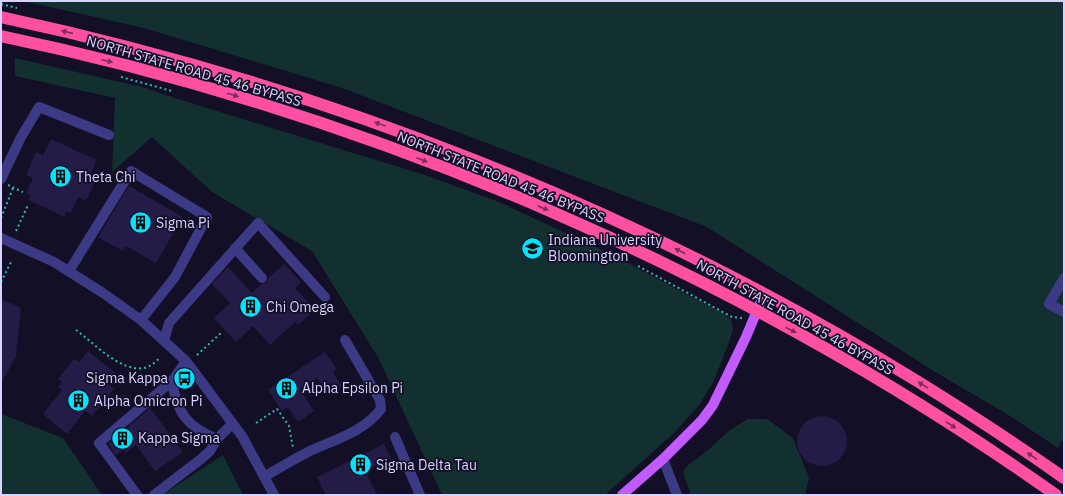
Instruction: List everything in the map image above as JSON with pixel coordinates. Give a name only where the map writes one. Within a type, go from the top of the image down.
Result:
[{"type":"highway","name":"NORTH STATE ROAD 45 46 BYPASS","points":[[1,17],[185,62],[273,88],[370,120],[464,156],[568,199],[678,250],[823,326],[915,380],[1064,478]]},
{"type":"highway","name":"NORTH STATE ROAD 45 46 BYPASS","points":[[1,36],[86,56],[193,84],[301,117],[390,148],[498,189],[687,275],[755,316],[836,355],[912,400],[997,454],[1056,495]]},
{"type":"main road","points":[[622,495],[663,459],[702,420],[713,405],[764,294]]},
{"type":"street","points":[[4,182],[20,139],[39,107],[109,135]]},
{"type":"street","points":[[69,271],[131,171],[207,217],[175,277],[141,320]]},
{"type":"street","points":[[164,341],[169,323],[258,224],[325,297]]},
{"type":"street","points":[[1,238],[54,262],[103,293],[141,320],[186,361],[242,436],[274,495]]},
{"type":"street","points":[[235,248],[262,278]]},
{"type":"street","points":[[1064,278],[1049,304],[1064,312]]},
{"type":"street","points":[[264,477],[296,459],[351,432],[375,417],[381,409],[380,400],[345,340]]},
{"type":"street","points":[[137,495],[99,443],[172,381],[186,361]]},
{"type":"street","points":[[172,381],[175,397],[183,415],[188,422],[196,429],[217,440]]},
{"type":"street","points":[[154,495],[210,451],[217,440],[232,424]]},
{"type":"street","points":[[395,437],[420,495]]},
{"type":"street","points":[[663,459],[677,495]]},
{"type":"path","points":[[118,76],[178,93]]},
{"type":"path","points":[[4,182],[23,192]]},
{"type":"path","points":[[1,218],[13,188]]},
{"type":"path","points":[[16,231],[28,205]]},
{"type":"path","points":[[1,282],[12,260]]},
{"type":"path","points":[[634,264],[732,317],[755,316]]},
{"type":"path","points":[[76,330],[114,360],[130,368],[146,368],[160,358]]},
{"type":"path","points":[[197,354],[222,332]]},
{"type":"path","points":[[256,423],[277,409],[289,426],[296,459]]},
{"type":"green space","points":[[23,1],[1064,1],[1064,437],[1058,448],[1010,416],[932,370],[707,227],[342,88],[144,28]]},
{"type":"green space","points":[[15,58],[142,87],[425,175],[499,202],[611,254],[720,311],[731,320],[733,329],[714,381],[699,405],[675,432],[605,495],[442,495],[379,359],[312,251],[212,192],[152,137],[112,172],[115,98],[15,76]]},
{"type":"green space","points":[[1,414],[63,438],[102,495],[1,495]]},
{"type":"green space","points":[[748,419],[767,419],[793,438],[809,478],[805,495],[691,495],[683,472],[688,465],[708,450],[730,430]]},
{"type":"green space","points":[[223,455],[243,495],[162,495]]},
{"type":"building","name":"Theta Chi","points":[[51,139],[97,160],[90,176],[96,179],[86,201],[78,197],[71,213],[67,211],[65,217],[28,200],[31,196],[26,193],[33,178],[26,175],[36,152],[43,155]]},
{"type":"building","name":"Sigma Pi","points":[[129,186],[183,217],[156,263],[126,246],[123,251],[98,237]]},
{"type":"building","name":"Chi Omega","points":[[284,264],[301,282],[295,288],[315,310],[298,325],[295,322],[270,345],[253,326],[236,342],[214,318],[230,303],[212,284],[228,267],[252,293],[262,284],[267,283],[268,278]]},
{"type":"building","points":[[1,299],[21,308],[16,356],[1,384]]},
{"type":"building","name":"Alpha Omicron Pi","points":[[88,351],[117,374],[109,384],[114,389],[92,416],[85,411],[67,434],[43,414],[62,390],[58,387],[62,382],[58,379],[74,359],[79,362]]},
{"type":"building","name":"Alpha Epsilon Pi","points":[[325,352],[337,369],[333,372],[342,386],[328,395],[317,378],[300,390],[314,411],[298,422],[288,407],[282,411],[268,390]]},
{"type":"building","name":"Kappa Sigma","points":[[150,408],[183,452],[155,471],[136,445],[126,453],[124,449],[116,455],[108,444]]},
{"type":"building","points":[[817,416],[827,416],[840,423],[847,436],[847,446],[840,459],[827,466],[817,466],[808,462],[801,455],[797,446],[797,436],[801,427],[808,420]]},
{"type":"building","name":"Sigma Delta Tau","points":[[384,444],[391,458],[365,471],[377,495],[326,495],[317,477]]},
{"type":"place","name":"Theta Chi","points":[[61,177]]},
{"type":"place","name":"Sigma Pi","points":[[141,223]]},
{"type":"place","name":"Indiana University Bloomington","points":[[532,248]]},
{"type":"place","name":"Chi Omega","points":[[251,307]]},
{"type":"place","name":"Sigma Kappa","points":[[184,378]]},
{"type":"place","name":"Alpha Epsilon Pi","points":[[287,388]]},
{"type":"place","name":"Alpha Omicron Pi","points":[[79,401]]},
{"type":"place","name":"Kappa Sigma","points":[[123,438]]},
{"type":"place","name":"Sigma Delta Tau","points":[[360,465]]}]
